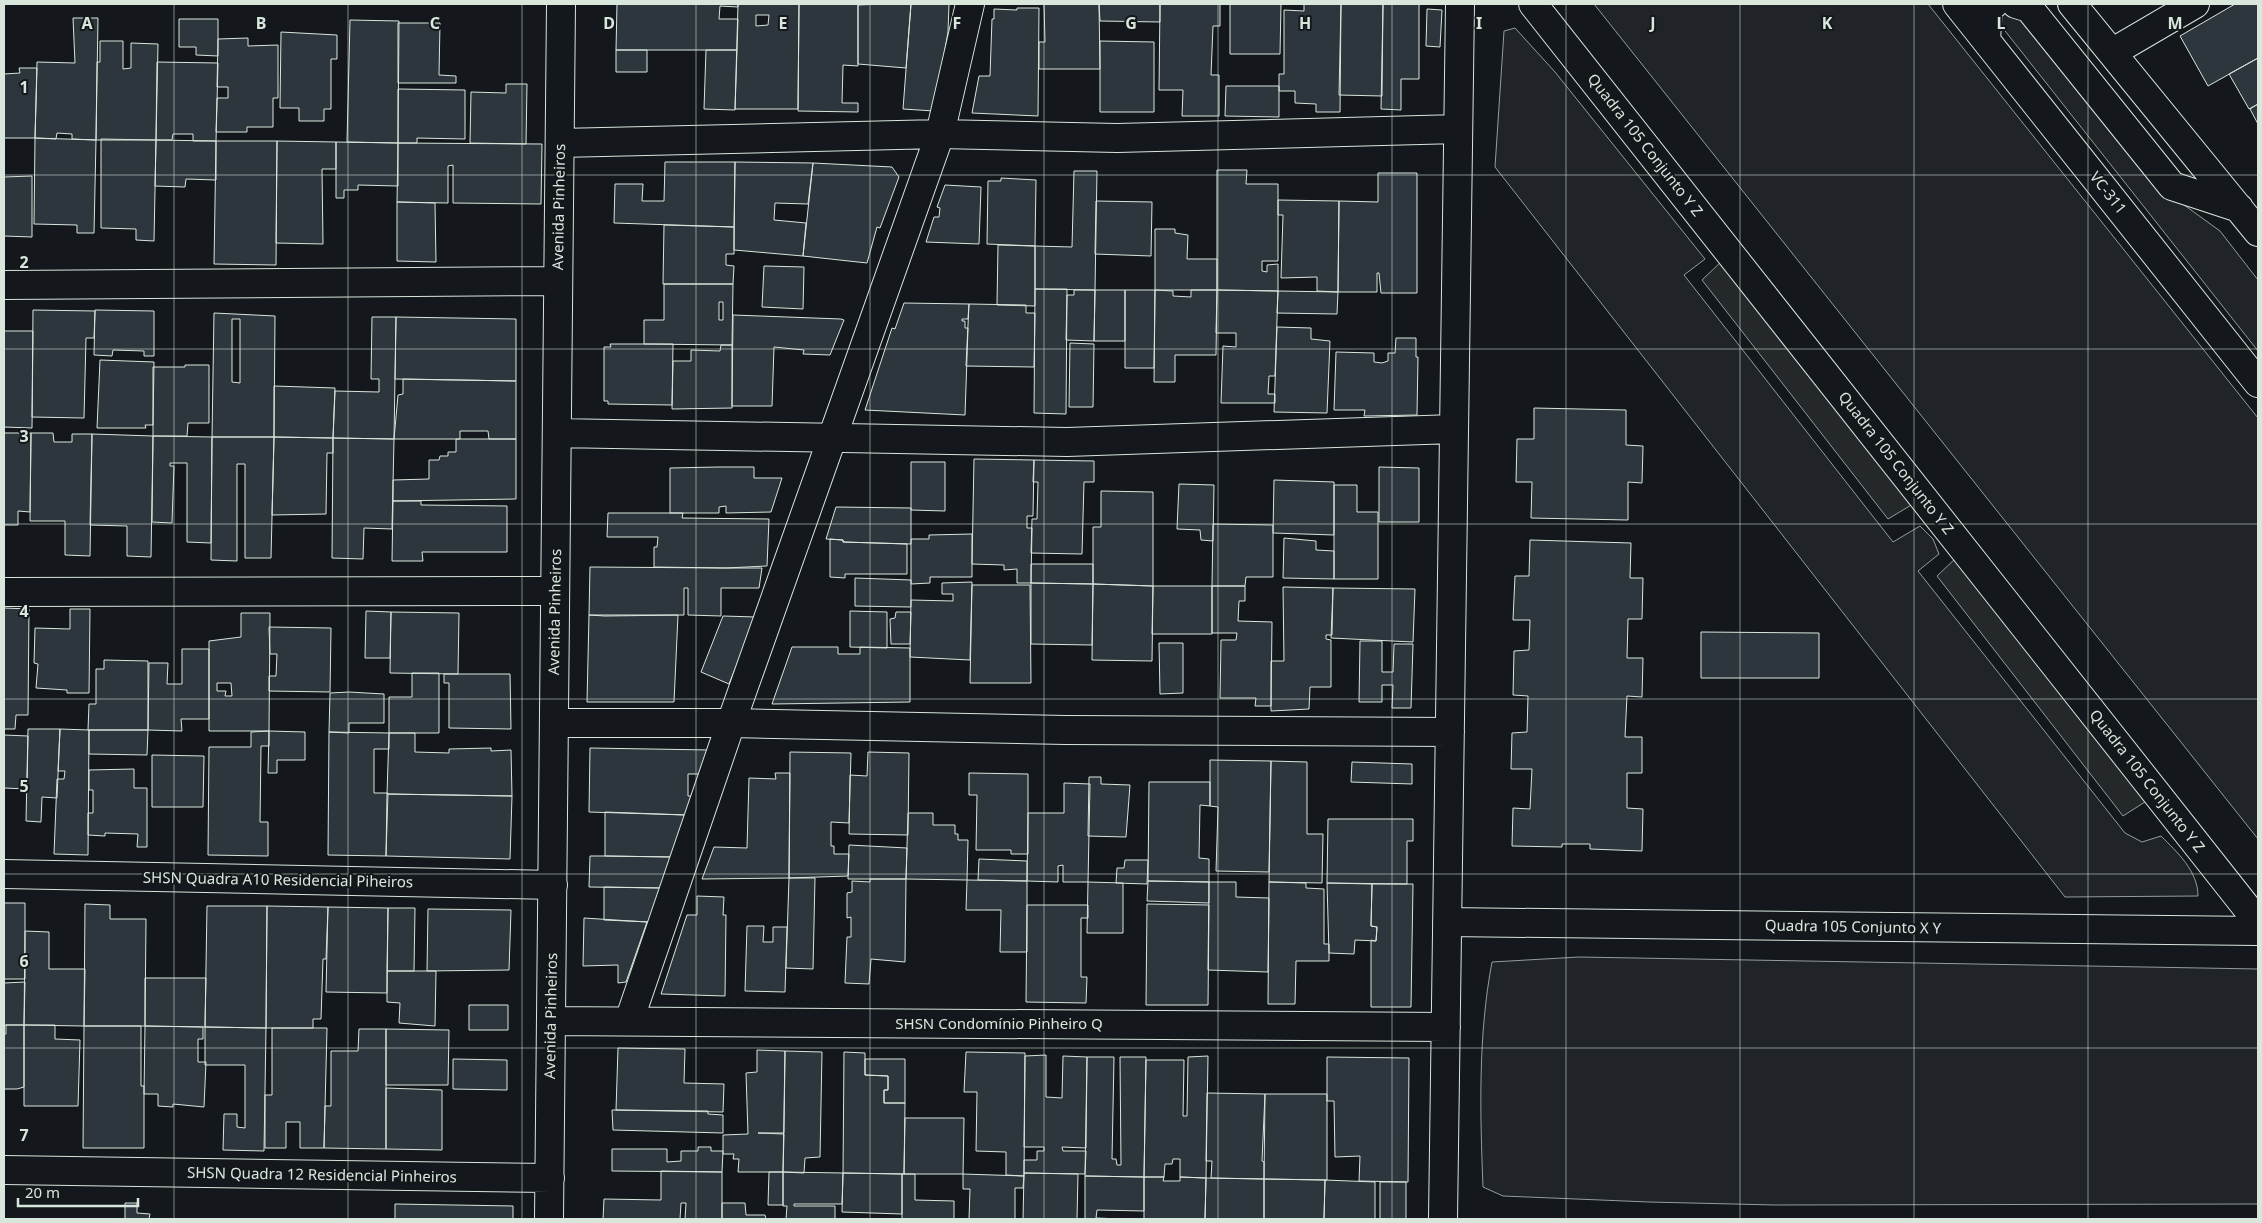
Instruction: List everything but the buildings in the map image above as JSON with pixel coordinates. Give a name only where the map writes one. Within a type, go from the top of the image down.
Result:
[{"type":"street","name":"Avenida Pinheiros","points":[[549,1219],[561,4]]},
{"type":"street","points":[[629,1021],[731,723],[940,134],[970,4]]},
{"type":"street","points":[[1443,1219],[1460,4]]},
{"type":"street","name":"Quadra 105 Conjunto Y Z","points":[[1533,4],[2258,922]]},
{"type":"street","name":"VC-311","points":[[1957,4],[2258,383]]},
{"type":"street","points":[[1986,40],[1988,8],[1994,4]]},
{"type":"street","points":[[2016,4],[2028,8],[2172,186],[2239,208]]},
{"type":"street","points":[[2072,4],[2258,232]]},
{"type":"street","points":[[2113,52],[2195,4]]},
{"type":"street","points":[[560,143],[940,134],[1117,138],[1458,129]]},
{"type":"street","points":[[4,285],[558,281]]},
{"type":"street","points":[[557,433],[1067,442],[1454,429]]},
{"type":"street","points":[[4,592],[556,591]]},
{"type":"street","points":[[554,723],[731,723],[1066,730],[1450,732]]},
{"type":"street","name":"SHSN Quadra A10 Residencial Piheiros","points":[[4,874],[553,885]]},
{"type":"street","name":"Quadra 105 Conjunto X Y","points":[[1447,922],[2258,931]]},
{"type":"street","name":"SHSN Condomínio Pinheiro Q","points":[[551,1021],[1446,1027]]},
{"type":"street","name":"SHSN Quadra 12 Residencial Pinheiros","points":[[4,1170],[550,1178]]},
{"type":"shaded area","points":[[1594,4],[1928,4],[2258,418],[2258,839]]},
{"type":"shaded area","points":[[2002,9],[2016,13],[2147,178],[2220,231],[2258,280],[2258,351],[1998,22]]},
{"type":"shaded area","points":[[1515,28],[1555,72],[1705,259],[1684,275],[1893,542],[1920,526],[1933,539],[1939,554],[1918,571],[2125,833],[2142,842],[2161,836],[2180,855],[2191,870],[2198,896],[2065,897],[1495,167],[1504,31]]},
{"type":"shaded area","points":[[1723,260],[1913,504],[1888,519],[1702,280]]},
{"type":"shaded area","points":[[1957,557],[2148,800],[2123,816],[1937,576]]},
{"type":"shaded area","points":[[1579,957],[2258,969],[2258,1204],[1775,1205],[1503,1196],[1483,1187],[1481,1131],[1482,1046],[1487,990],[1492,962]]}]
